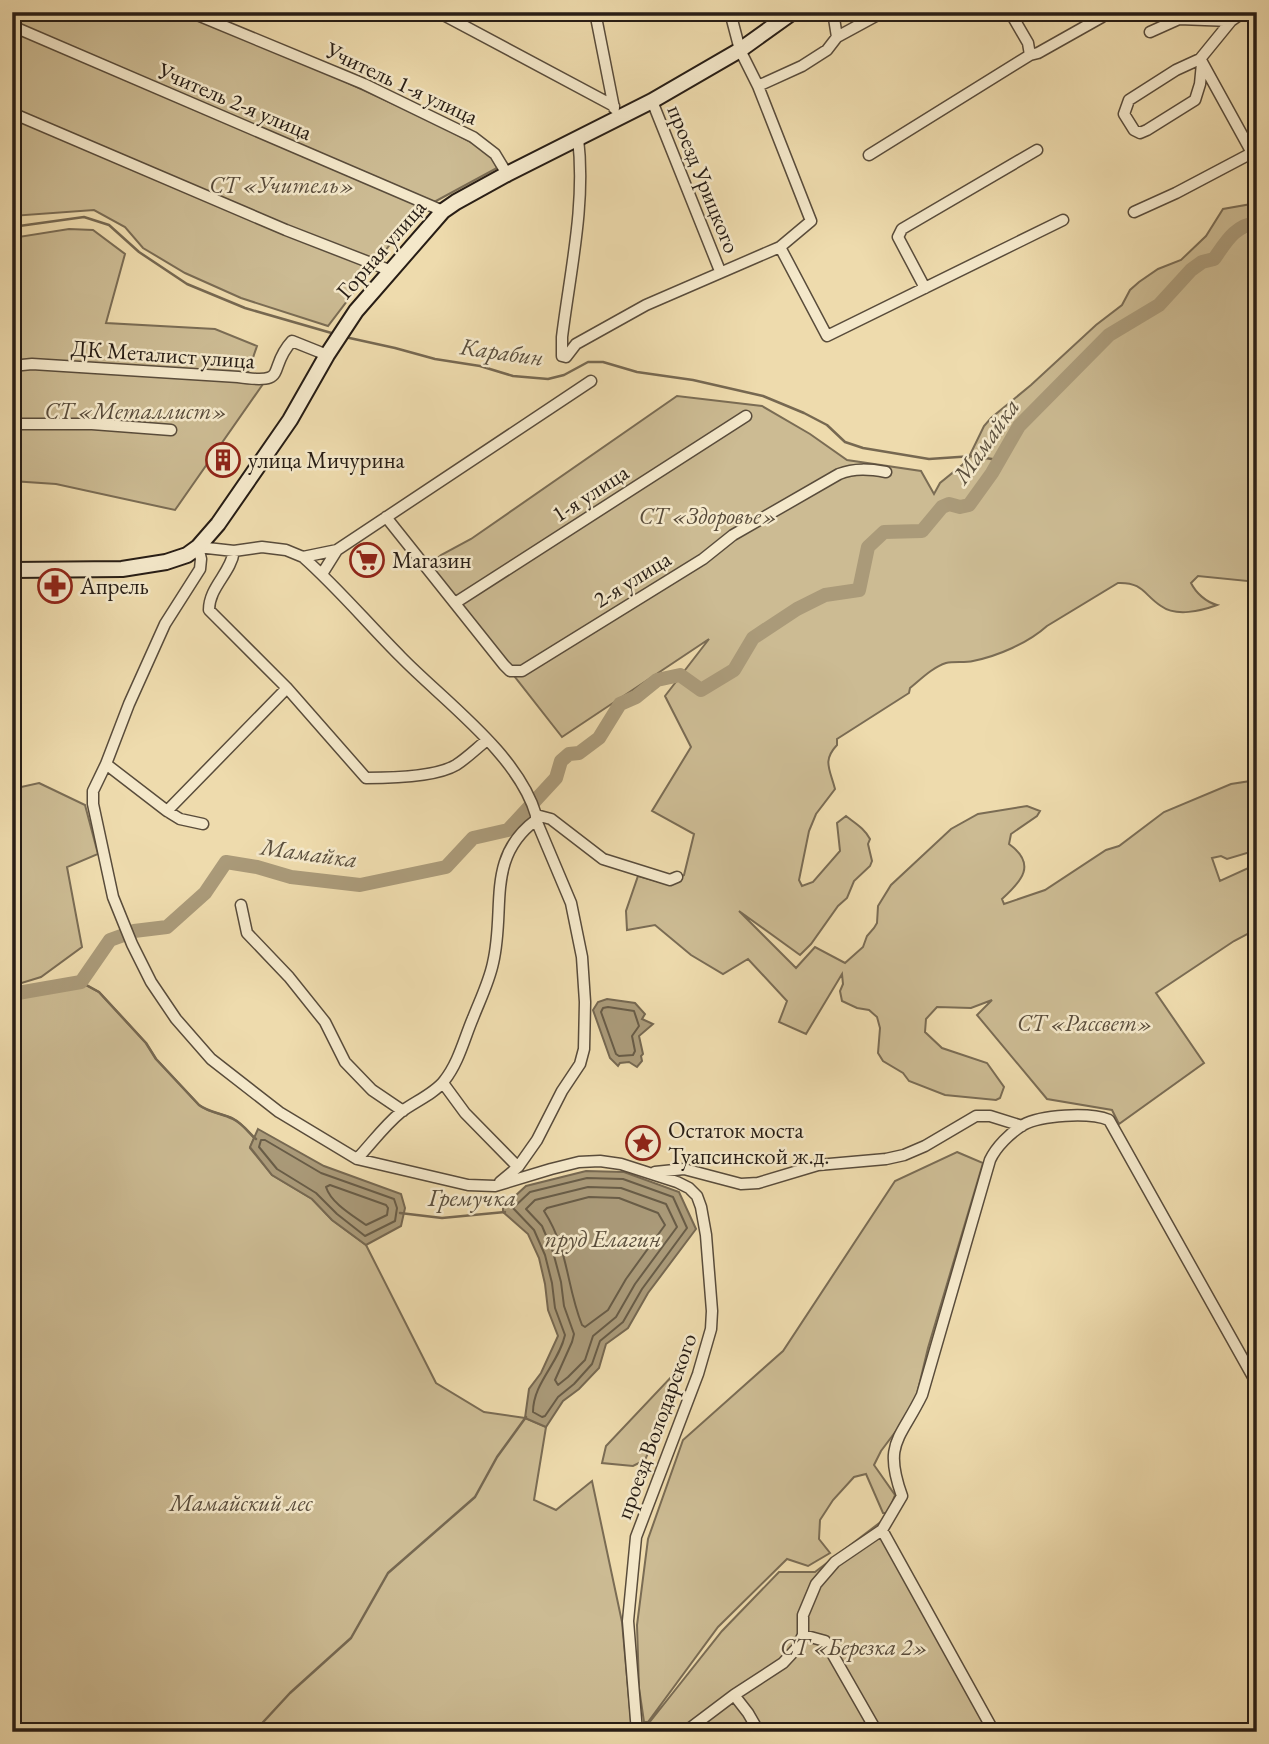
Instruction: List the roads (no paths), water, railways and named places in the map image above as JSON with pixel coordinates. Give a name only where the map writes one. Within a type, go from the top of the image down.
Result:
[{"type":"street","name":"Учитель 1-я улица","points":[[190,12],[364,84],[473,137],[495,154],[507,174]]},
{"type":"street","points":[[438,12],[617,112]]},
{"type":"street","points":[[594,12],[617,112]]},
{"type":"street","points":[[578,138],[580,192],[562,337],[562,356],[566,357],[576,344],[646,305],[780,247],[811,221],[758,86],[740,50],[730,12]]},
{"type":"street","name":"Горная улица","points":[[198,547],[218,524],[290,421],[356,310],[443,211],[507,174],[578,138],[617,112],[652,101],[740,50],[793,12]]},
{"type":"street","points":[[833,12],[837,37]]},
{"type":"street","points":[[758,86],[811,61],[827,50],[837,37],[883,12]]},
{"type":"street","points":[[1201,61],[1200,84],[1195,100],[1147,130],[1140,133],[1133,130],[1124,114],[1129,100],[1176,71],[1201,61],[1231,21],[1244,12]]},
{"type":"street","points":[[1011,13],[1028,43],[1030,55]]},
{"type":"street","points":[[869,155],[1030,55],[1102,17]]},
{"type":"street","points":[[1150,32],[1179,19],[1231,21]]},
{"type":"street","name":"Учитель 2-я улица","points":[[12,26],[443,211]]},
{"type":"street","points":[[1134,212],[1176,193],[1251,151],[1201,61]]},
{"type":"street","name":"проезд Урицкого","points":[[652,101],[720,271]]},
{"type":"street","points":[[12,113],[385,275]]},
{"type":"street","points":[[925,288],[898,237],[902,229],[1037,150]]},
{"type":"street","points":[[780,247],[827,336],[1063,220]]},
{"type":"street","points":[[562,337],[576,344]]},
{"type":"street","name":"ДК Металист улица","points":[[12,366],[32,364],[264,380],[274,376],[292,341],[331,349]]},
{"type":"street","points":[[303,557],[337,550],[591,381]]},
{"type":"street","name":"1-я улица","points":[[455,603],[746,416]]},
{"type":"street","points":[[12,424],[92,424],[171,430]]},
{"type":"street","name":"2-я улица","points":[[455,603],[510,671],[522,671],[703,559],[733,535],[838,474],[868,469],[886,472]]},
{"type":"street","points":[[386,517],[455,603]]},
{"type":"street","points":[[12,570],[133,567],[180,558],[198,547],[234,551],[262,547],[286,550],[303,557],[322,574],[400,657],[487,740],[519,777],[528,790],[571,903],[582,957],[584,1049],[580,1064],[562,1091],[537,1140],[519,1167],[495,1186]]},
{"type":"street","name":"проезд Володарского","points":[[198,547],[200,569],[165,624],[93,791],[93,804],[113,897],[151,982],[176,1019],[211,1059],[279,1112],[357,1159],[468,1185],[495,1186],[579,1162],[600,1161],[677,1182],[697,1196],[705,1226],[711,1329],[698,1374],[636,1537],[628,1621],[636,1732]]},
{"type":"street","points":[[322,574],[337,550]]},
{"type":"street","points":[[234,551],[232,564],[211,596],[209,610],[287,688],[366,778],[414,775],[454,767],[487,740]]},
{"type":"street","points":[[167,811],[287,688]]},
{"type":"street","points":[[106,764],[167,811],[180,819],[203,824]]},
{"type":"street","points":[[536,815],[551,819],[603,859],[670,880],[677,877]]},
{"type":"street","points":[[357,1159],[382,1129],[443,1083],[460,1054],[493,963],[499,931],[504,859],[536,815]]},
{"type":"street","points":[[241,905],[247,933],[289,977],[325,1022],[345,1062],[372,1090],[403,1111]]},
{"type":"street","points":[[443,1083],[465,1113],[519,1167]]},
{"type":"street","points":[[651,1173],[684,1169],[741,1184],[758,1183],[818,1165],[904,1155],[976,1116],[990,1116],[1022,1126]]},
{"type":"street","points":[[685,1732],[783,1663],[796,1649],[803,1635],[803,1615],[816,1584],[835,1562],[882,1530],[902,1496],[892,1459],[894,1443],[922,1395],[989,1160],[999,1146],[1022,1126],[1036,1120],[1062,1117],[1100,1117],[1108,1120],[1257,1384]]},
{"type":"street","points":[[882,1530],[995,1732]]},
{"type":"street","points":[[803,1635],[824,1641],[877,1732]]},
{"type":"street","points":[[734,1695],[760,1732]]},
{"type":"water","points":[[607,999],[635,1003],[645,1014],[642,1019],[653,1024],[639,1036],[643,1054],[637,1067],[629,1062],[620,1063],[618,1066],[610,1058],[593,1010],[598,1002]]},
{"type":"water","points":[[258,1129],[324,1166],[401,1194],[405,1208],[401,1226],[366,1245],[332,1220],[312,1199],[272,1175],[250,1147]]},
{"type":"water","name":"пруд Елагин","points":[[586,1171],[624,1172],[679,1192],[696,1229],[648,1293],[628,1328],[606,1344],[599,1368],[563,1401],[546,1427],[525,1418],[529,1389],[541,1373],[558,1336],[548,1310],[539,1258],[528,1234],[503,1212],[503,1207],[526,1186]]},
{"type":"waterway","name":"Карабин","points":[[12,227],[84,217],[109,225],[139,252],[187,284],[245,308],[335,334]]},
{"type":"waterway","name":"Мамайка","points":[[134,931],[167,927],[205,893],[226,862],[291,877],[360,885],[446,867],[473,838],[508,830],[556,778],[561,761],[569,754],[579,753],[599,738],[620,704],[636,697],[657,680],[680,675],[701,690],[734,670],[753,638],[797,609],[825,595],[859,590],[868,547],[884,532],[922,531],[942,507],[949,504],[960,507],[969,505],[992,473],[1019,426],[1109,335],[1159,305],[1191,270],[1202,262],[1214,259],[1237,231],[1257,223]]},
{"type":"waterway","name":"Карабин","points":[[345,337],[435,359],[480,366],[513,376],[548,379],[564,375],[588,362],[603,362],[637,372],[693,380],[763,396],[804,413],[827,425],[845,442],[863,448],[929,459],[973,456],[998,460]]},
{"type":"waterway","name":"Гремучка","points":[[12,994],[81,982],[110,940],[121,936]]},
{"type":"waterway","name":"Гремучка","points":[[81,982],[99,992],[199,1105],[237,1121],[256,1139]]},
{"type":"waterway","name":"Гремучка","points":[[400,1213],[442,1218],[505,1212]]},
{"type":"waterway","name":"Гремучка","points":[[254,1732],[290,1693],[351,1638],[388,1573],[475,1497],[497,1457],[526,1417]]},
{"type":"place","name":"улица Мичурина","points":[[223,460]]},
{"type":"place","name":"Магазин","points":[[367,560]]},
{"type":"place","name":"Апрель","points":[[55,586]]},
{"type":"place","name":"Остаток моста Туапсинской ж.д.","points":[[643,1143]]},
{"type":"park label","name":"СТ «Учитель»","points":[[282,185]]},
{"type":"park label","name":"СТ «Металлист»","points":[[136,411]]},
{"type":"park label","name":"СТ «Здоровье»","points":[[708,516]]},
{"type":"park label","name":"СТ «Рассвет»","points":[[1085,1023]]},
{"type":"park label","name":"Мамайский лес","points":[[241,1503]]},
{"type":"park label","name":"СТ «Березка 2»","points":[[854,1647]]}]
